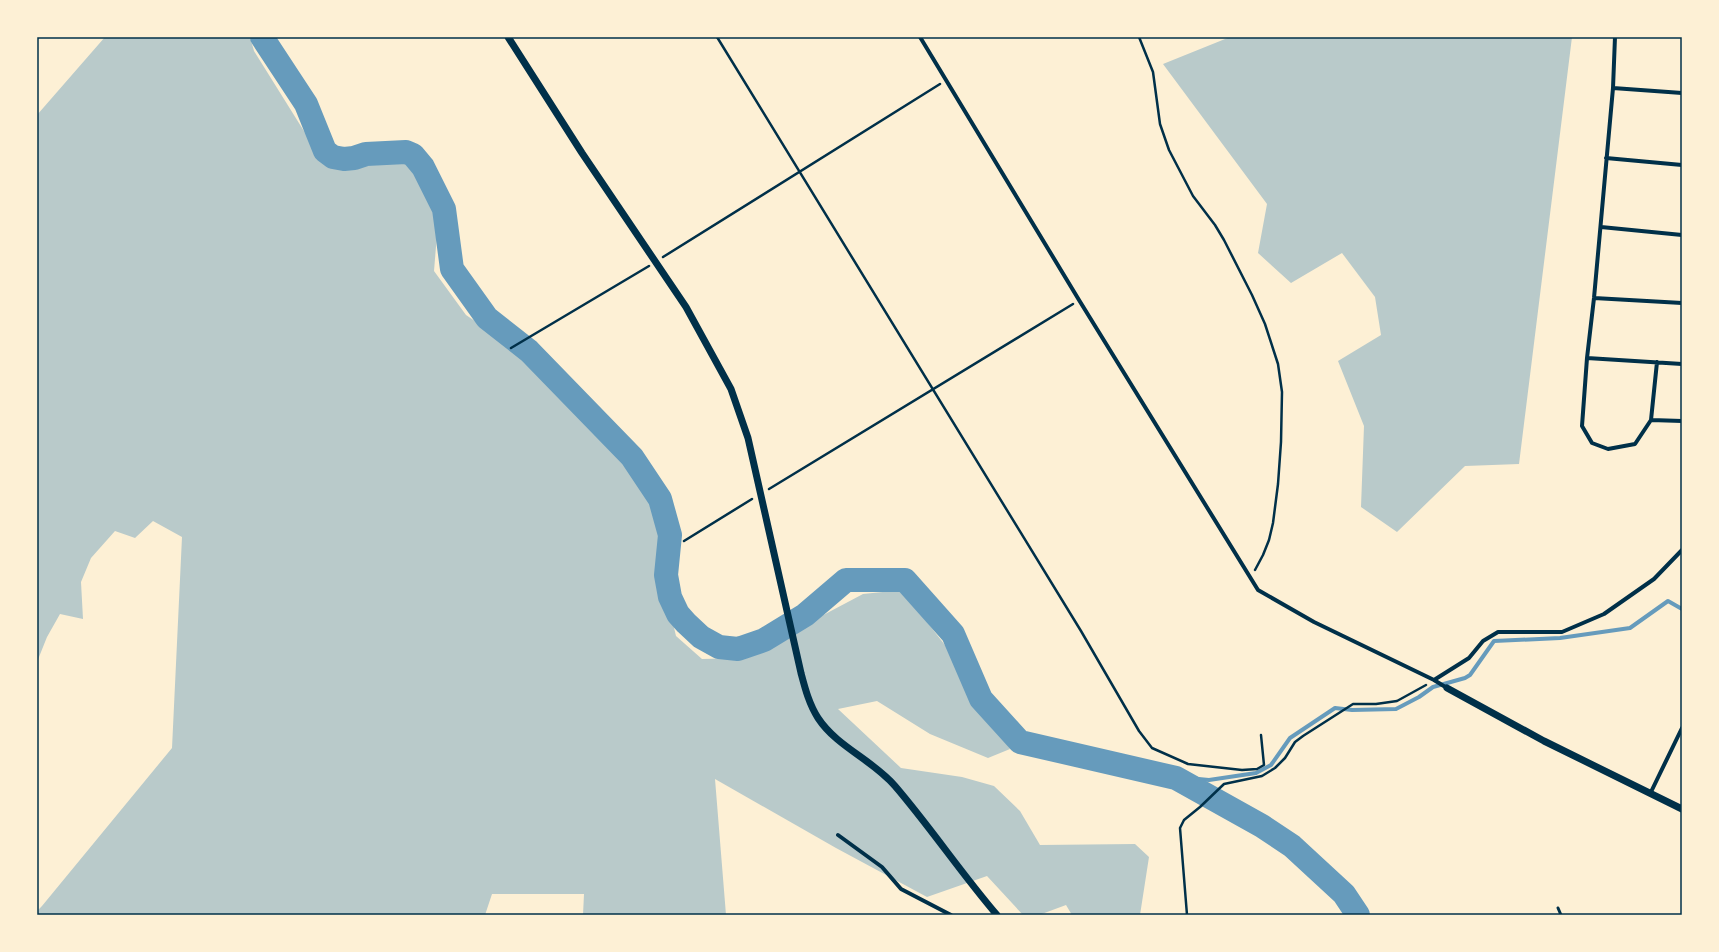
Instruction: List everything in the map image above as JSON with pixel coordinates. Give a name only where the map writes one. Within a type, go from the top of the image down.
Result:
[{"type":"street","points":[[508,37],[582,153],[686,307],[731,389],[748,438],[801,673],[809,699],[818,718],[831,733],[846,746],[870,762],[894,784],[920,815],[997,915]]},
{"type":"street","points":[[920,37],[1079,300],[1258,590],[1314,622],[1436,681],[1544,741],[1682,809]]},
{"type":"street","points":[[1615,37],[1613,88],[1594,298],[1587,358],[1582,426],[1592,443],[1608,449],[1634,444],[1651,420],[1657,362]]},
{"type":"street","points":[[1613,88],[1682,93]]},
{"type":"street","points":[[1606,158],[1682,165]]},
{"type":"street","points":[[1600,227],[1682,235]]},
{"type":"street","points":[[1594,298],[1682,303]]},
{"type":"street","points":[[1587,358],[1682,364]]},
{"type":"street","points":[[1651,420],[1682,421]]},
{"type":"street","points":[[1436,681],[1470,658],[1483,641],[1498,632],[1562,632],[1604,614],[1654,579],[1682,550]]},
{"type":"street","points":[[1650,794],[1667,756],[1682,728]]},
{"type":"street","points":[[838,835],[882,867],[901,889],[948,914]]},
{"type":"lane","points":[[1558,908],[1561,915]]},
{"type":"path","points":[[717,37],[1081,631],[1140,731],[1152,748],[1188,764],[1242,770],[1257,769],[1264,765],[1261,735]]},
{"type":"path","points":[[1140,37],[1153,72],[1160,124],[1169,150],[1193,196],[1224,240],[1255,300],[1270,338],[1278,364],[1282,392],[1281,442],[1273,523],[1263,555],[1256,569],[1248,575]]},
{"type":"path","points":[[511,348],[656,262],[946,80]]},
{"type":"path","points":[[684,541],[1079,300]]},
{"type":"path","points":[[1187,915],[1180,828],[1184,820],[1224,784],[1262,776],[1275,768],[1299,739],[1353,704],[1376,704],[1397,701],[1436,681]]},
{"type":"shaded area","points":[[105,37],[250,37],[254,51],[322,160],[348,167],[376,160],[402,158],[412,161],[422,172],[439,210],[434,271],[466,315],[525,355],[629,458],[657,501],[667,535],[661,573],[676,636],[702,659],[742,658],[863,594],[902,590],[948,649],[1010,749],[988,758],[930,734],[877,701],[838,709],[901,768],[962,777],[994,786],[1020,811],[1040,845],[1135,844],[1149,857],[1140,915],[1072,915],[1066,905],[1039,915],[1023,915],[987,876],[927,897],[836,848],[715,779],[726,915],[583,915],[584,894],[492,894],[485,915],[37,915],[37,911],[172,748],[182,537],[153,521],[135,538],[115,531],[91,558],[81,582],[83,619],[60,614],[47,637],[37,662],[37,115]]},
{"type":"shaded area","points":[[1230,37],[1572,37],[1519,464],[1465,466],[1397,532],[1361,507],[1364,426],[1338,361],[1381,335],[1375,297],[1342,253],[1291,283],[1258,253],[1267,204],[1163,64]]},
{"type":"waterway","points":[[262,37],[306,104],[325,151],[333,157],[344,159],[354,158],[366,154],[406,152],[413,155],[423,167],[444,209],[452,269],[487,318],[529,351],[632,457],[660,499],[670,535],[666,575],[670,597],[678,614],[701,637],[719,647],[738,649],[764,640],[805,615],[846,580],[905,580],[953,634],[981,699],[1020,742],[1176,778],[1262,826],[1292,846],[1344,894],[1358,915]]},
{"type":"waterway","points":[[1176,778],[1209,780],[1256,773],[1271,765],[1290,738],[1335,708],[1352,710],[1396,709],[1419,697],[1433,687],[1465,678],[1470,675],[1494,641],[1560,638],[1630,628],[1668,601],[1682,609]]}]
